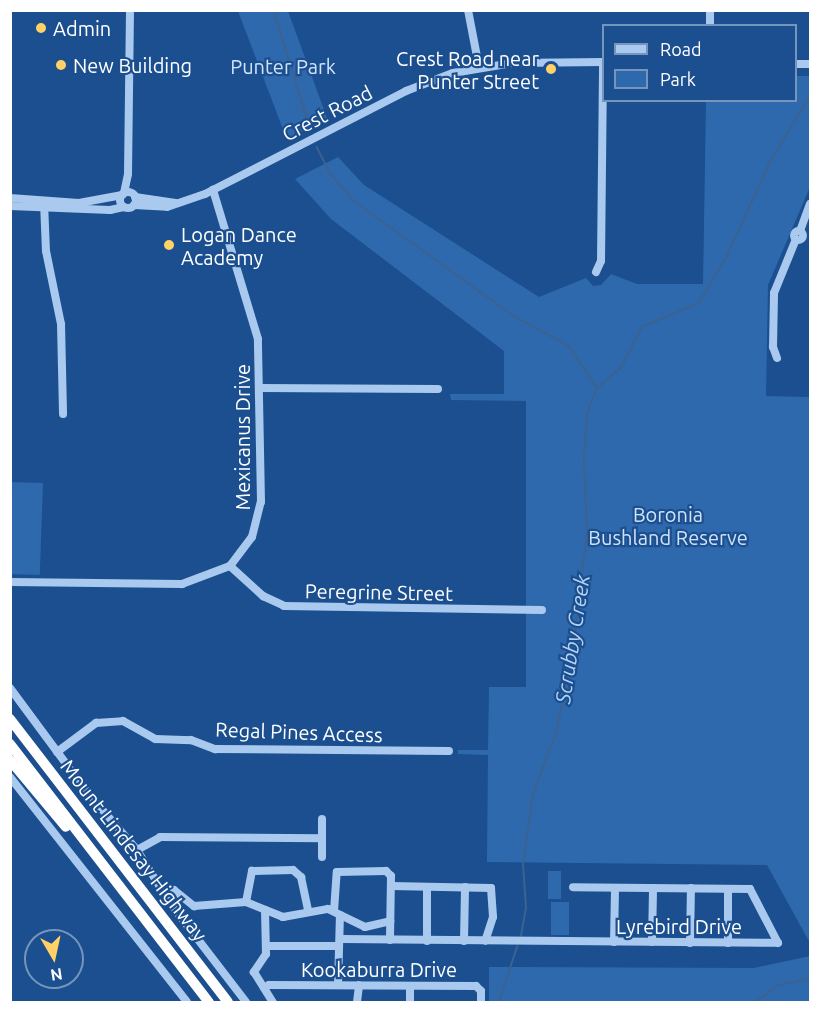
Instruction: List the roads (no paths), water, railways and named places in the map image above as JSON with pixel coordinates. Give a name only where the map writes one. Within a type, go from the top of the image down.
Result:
[{"type":"highway","name":"Mount Lindesay Highway","points":[[10,720],[228,1002]]},
{"type":"highway","name":"Mount Lindesay Highway","points":[[10,744],[209,1002]]},
{"type":"highway","points":[[10,760],[72,835],[85,841]]},
{"type":"street","points":[[129,197],[130,10]]},
{"type":"street","points":[[468,10],[479,67]]},
{"type":"street","name":"Crest Road","points":[[10,206],[86,203],[129,197],[177,203],[213,190],[406,91],[479,67],[602,62]]},
{"type":"street","points":[[596,272],[601,261],[603,102]]},
{"type":"street","name":"Mexicanus Drive","points":[[213,190],[255,321],[259,521],[243,553],[230,566]]},
{"type":"street","name":"Crest Road","points":[[10,198],[45,205],[124,207],[129,197]]},
{"type":"street","points":[[777,358],[773,347],[774,293],[802,236],[810,204]]},
{"type":"street","points":[[45,205],[46,251],[61,324],[63,414]]},
{"type":"street","points":[[258,388],[438,389]]},
{"type":"street","points":[[10,582],[182,584],[230,566]]},
{"type":"street","name":"Peregrine Street","points":[[230,566],[263,597],[284,606],[542,610]]},
{"type":"street","points":[[10,688],[57,752],[137,850],[162,891],[246,1002]]},
{"type":"street","name":"Regal Pines Access","points":[[57,752],[96,723],[123,721],[154,739],[191,740],[215,749],[449,751]]},
{"type":"street","points":[[10,777],[187,1002]]},
{"type":"street","points":[[322,819],[322,857]]},
{"type":"street","points":[[137,850],[160,837],[322,838]]},
{"type":"street","points":[[246,902],[249,872],[293,870],[301,877],[308,910]]},
{"type":"street","points":[[338,985],[340,943],[335,876],[339,870],[386,871],[391,876],[390,940]]},
{"type":"street","points":[[391,886],[465,887],[492,891],[493,917],[485,941]]},
{"type":"street","points":[[427,886],[427,940]]},
{"type":"street","points":[[464,941],[465,887]]},
{"type":"street","name":"Lyrebird Drive","points":[[266,946],[390,940],[774,943],[778,940],[753,891],[573,887]]},
{"type":"street","points":[[614,942],[615,888]]},
{"type":"street","points":[[652,942],[653,888]]},
{"type":"street","points":[[690,943],[691,888]]},
{"type":"street","points":[[728,889],[728,943]]},
{"type":"street","points":[[162,891],[174,890],[194,906],[246,902],[283,916],[308,910],[337,913],[365,927],[390,921]]},
{"type":"street","points":[[265,910],[266,954],[254,967],[273,1002]]},
{"type":"street","name":"Kookaburra Drive","points":[[264,988],[269,985],[476,986],[481,991],[481,1002]]},
{"type":"street","points":[[357,1002],[359,985]]},
{"type":"street","points":[[410,986],[410,1002]]},
{"type":"waterway","points":[[274,10],[309,125]]},
{"type":"waterway","name":"Scrubby Creek","points":[[521,936],[526,909],[523,864],[533,794],[556,733],[573,649],[587,534],[584,459],[587,413],[597,388],[621,368],[642,327],[699,303],[727,256],[770,162],[810,96]]},
{"type":"waterway","points":[[317,147],[331,174],[354,201],[514,316],[569,346],[597,388]]},
{"type":"waterway","name":"Scrubby Creek","points":[[499,1002],[517,947]]},
{"type":"waterway","points":[[755,1002],[779,985],[810,979]]},
{"type":"place","name":"Admin","points":[[41,28]]},
{"type":"place","name":"New Building","points":[[61,65]]},
{"type":"place","name":"Crest Road near Punter Street","points":[[551,69]]},
{"type":"place","name":"Logan Dance Academy","points":[[169,245]]},
{"type":"park label","name":"Punter Park","points":[[283,66]]},
{"type":"park label","name":"Boronia Bushland Reserve","points":[[668,526]]}]
